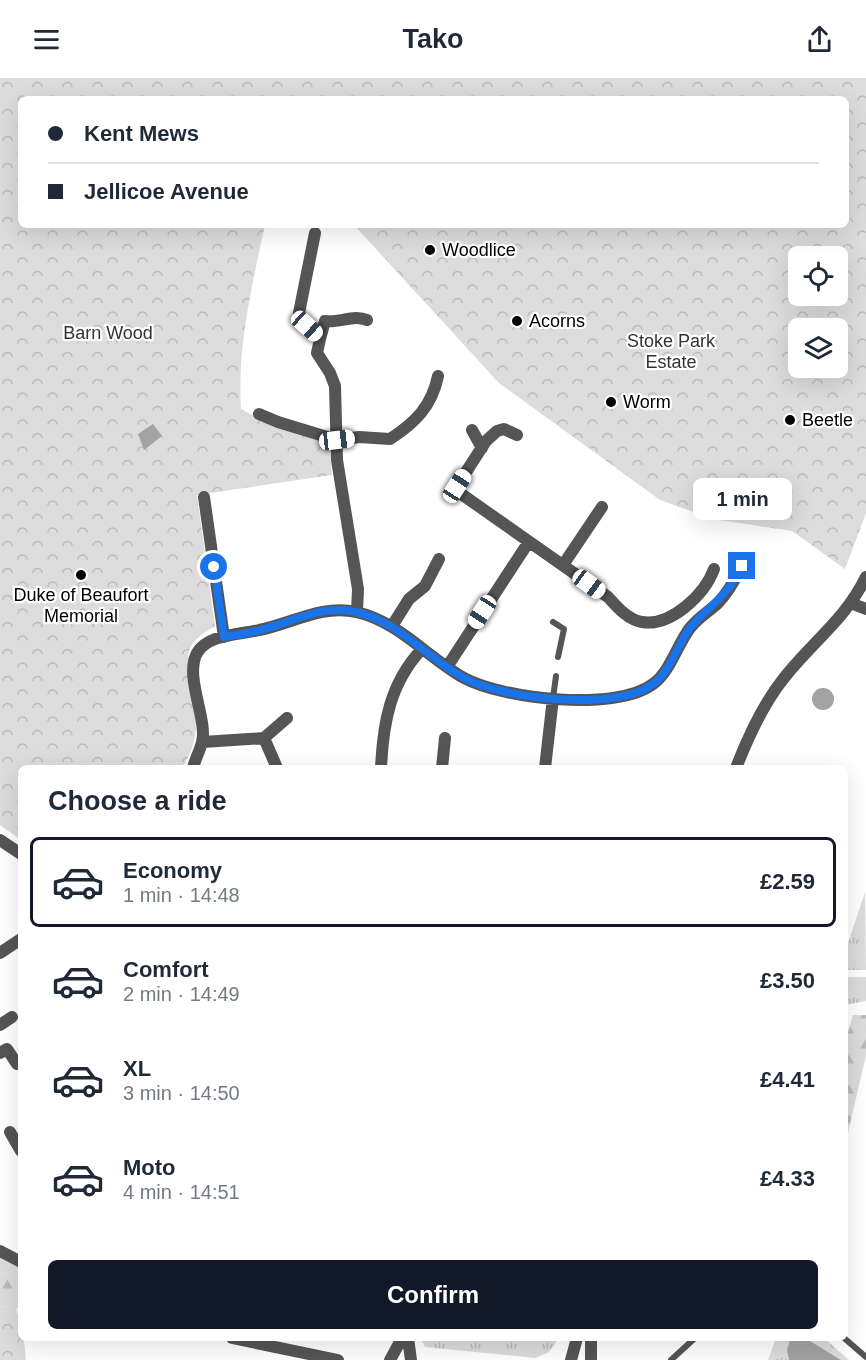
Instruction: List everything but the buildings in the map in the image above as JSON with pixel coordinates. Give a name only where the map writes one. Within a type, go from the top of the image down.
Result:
[{"type":"street","points":[[315,233],[299,313],[302,321],[320,339]]},
{"type":"street","points":[[357,612],[358,594],[337,460],[335,386],[330,372],[317,353],[325,321],[338,322],[355,317],[368,321]]},
{"type":"street","points":[[259,414],[337,440],[359,437],[390,439],[423,412],[435,391],[438,376]]},
{"type":"street","points":[[472,430],[482,448]]},
{"type":"street","points":[[517,435],[509,430],[501,430],[482,448],[457,486],[457,491],[608,597],[627,615],[639,622],[648,622],[671,615],[700,593],[714,569]]},
{"type":"street","points":[[204,497],[224,637]]},
{"type":"street","points":[[563,565],[602,507]]},
{"type":"street","points":[[447,667],[528,543]]},
{"type":"street","points":[[392,626],[409,599],[425,586],[439,559]]},
{"type":"street","points":[[194,765],[203,741],[195,682],[195,658],[208,641],[262,630],[320,612],[357,612],[392,626],[447,667],[483,686],[522,696],[620,698],[638,693],[654,684],[666,670],[690,628],[728,593],[742,566]]},
{"type":"street","points":[[737,765],[754,728],[774,693],[802,657],[853,604],[866,577]]},
{"type":"street","points":[[853,604],[866,609]]},
{"type":"street","points":[[381,765],[382,738],[391,699],[410,662],[422,650]]},
{"type":"street","points":[[545,765],[553,698]]},
{"type":"street","points":[[203,741],[264,738],[287,718]]},
{"type":"street","points":[[264,738],[276,765]]},
{"type":"street","points":[[441,765],[445,738]]},
{"type":"street","points":[[0,840],[18,852]]},
{"type":"street","points":[[0,951],[18,941]]},
{"type":"street","points":[[0,1025],[12,1017]]},
{"type":"street","points":[[2,1048],[17,1064]]},
{"type":"street","points":[[10,1132],[18,1146]]},
{"type":"street","points":[[0,1251],[18,1260]]},
{"type":"street","points":[[246,1341],[316,1358],[338,1360]]},
{"type":"street","points":[[390,1360],[400,1341]]},
{"type":"street","points":[[408,1341],[411,1360]]},
{"type":"street","points":[[571,1360],[576,1341]]},
{"type":"street","points":[[591,1341],[591,1360]]},
{"type":"lane","points":[[553,622],[564,629],[558,657]]},
{"type":"lane","points":[[553,698],[556,676]]},
{"type":"lane","points":[[671,1360],[692,1341]]},
{"type":"lane","points":[[847,1341],[866,1357]]},
{"type":"green space","name":"Stoke Park Estate","points":[[0,78],[866,78],[866,513],[845,569],[792,531],[713,519],[660,500],[499,383],[357,228],[849,228],[849,96],[18,96],[18,228],[264,228],[243,339],[241,409],[256,417],[329,440],[332,475],[197,495],[215,626],[197,639],[189,651],[196,722],[193,745],[184,765],[18,765],[18,838],[0,825]]},
{"type":"green space","points":[[865,892],[866,970],[848,970],[848,943]]},
{"type":"green space","points":[[848,977],[866,977],[866,1001],[848,1004]]},
{"type":"green space","points":[[853,1015],[866,1015],[866,1055],[848,1133],[848,1032]]},
{"type":"green space","points":[[0,1258],[18,1267],[18,1280],[0,1271]]},
{"type":"green space","points":[[0,1271],[18,1280],[18,1309],[0,1306]]},
{"type":"green space","points":[[0,1306],[16,1308],[18,1341],[24,1341],[26,1360],[0,1360]]},
{"type":"green space","points":[[422,1341],[557,1341],[549,1352],[535,1358],[425,1347]]},
{"type":"green space","points":[[775,1341],[827,1341],[849,1360],[768,1360]]},
{"type":"shaded area","points":[[153,424],[162,436],[144,450],[138,434]]},
{"type":"shaded area","points":[[823,688],[831,691],[834,699],[831,707],[823,710],[815,707],[812,699],[815,691]]},
{"type":"shaded area","points":[[790,1341],[810,1341],[841,1360],[789,1360],[787,1350]]},
{"type":"place","name":"Woodlice","points":[[430,250]]},
{"type":"place","name":"Acorns","points":[[517,321]]},
{"type":"place","name":"Worm","points":[[611,402]]},
{"type":"place","name":"Beetle","points":[[790,420]]},
{"type":"place","name":"Duke of Beaufort Memorial","points":[[81,575]]},
{"type":"route","points":[[214,567],[224,637],[262,630],[320,612],[331,610],[357,612],[392,626],[422,650],[464,678],[483,686],[522,696],[607,699],[638,693],[661,678],[690,628],[728,593],[742,566]]},
{"type":"park label","name":"Barn Wood","points":[[108,333]]}]
